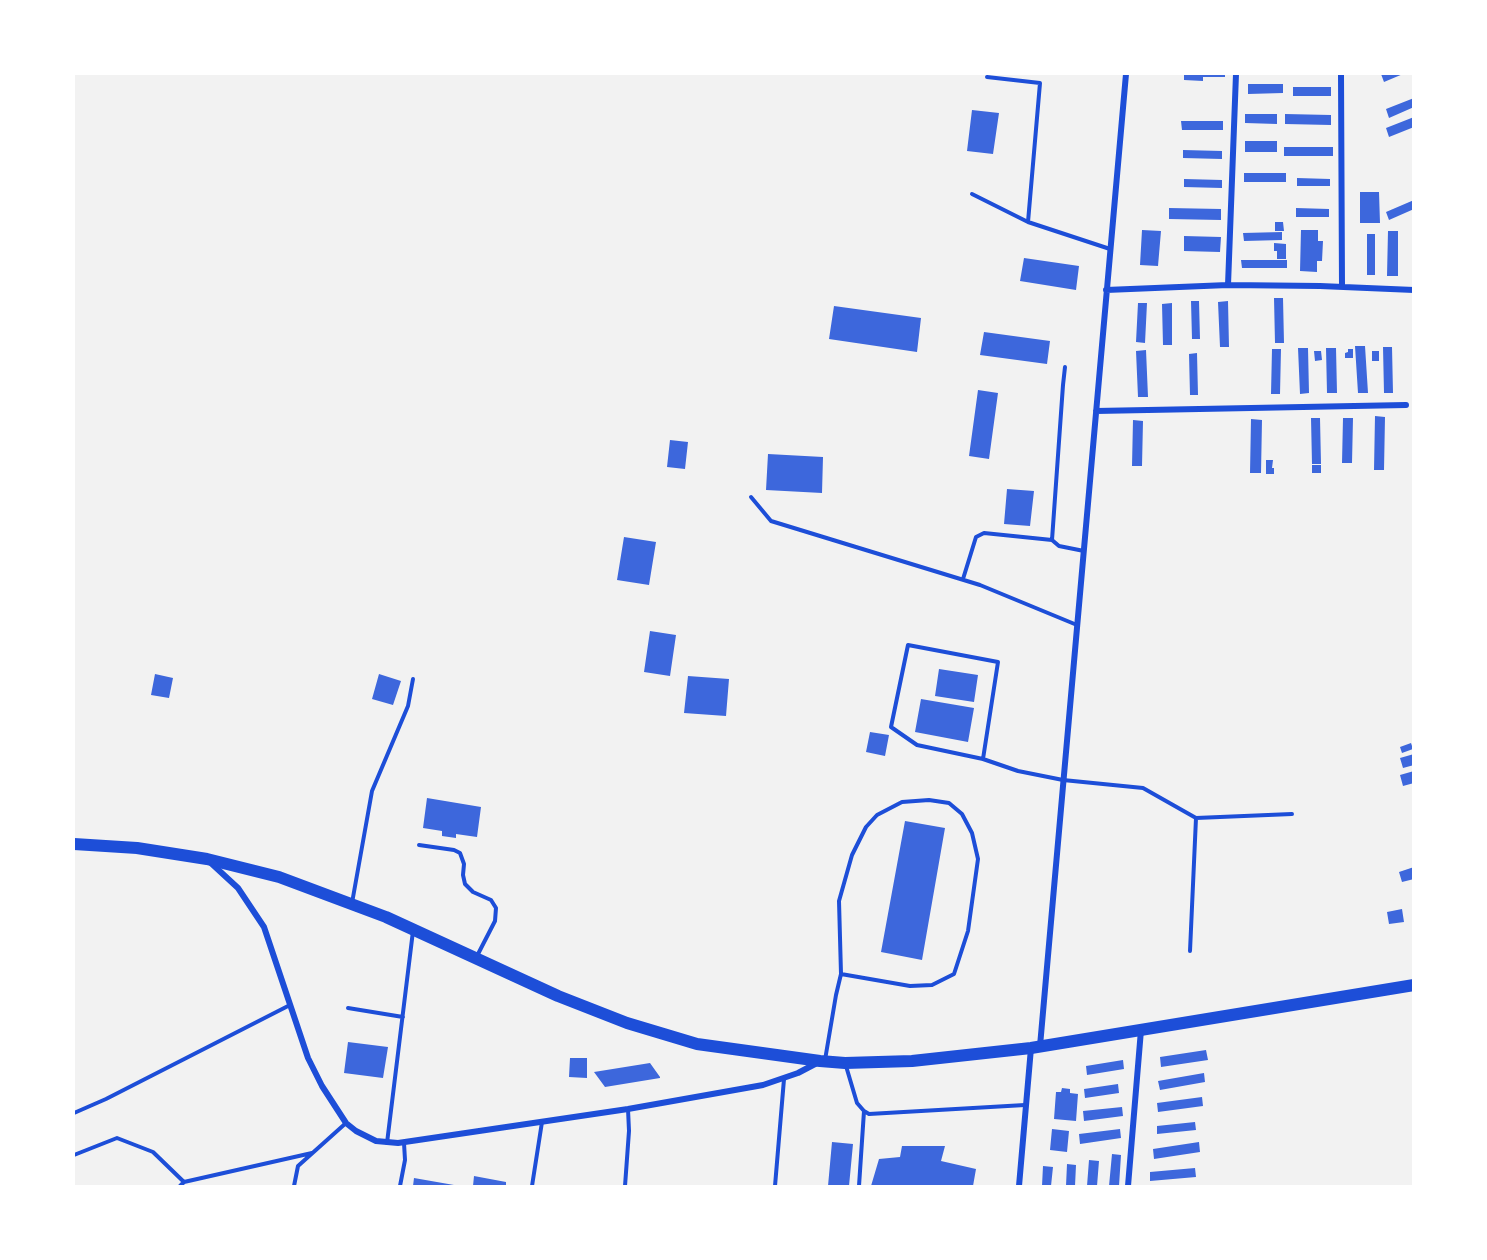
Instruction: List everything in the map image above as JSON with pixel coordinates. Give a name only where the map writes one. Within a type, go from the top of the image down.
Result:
[{"type":"main road","points":[[74,844],[137,848],[207,859],[279,877],[414,930],[558,996],[627,1023],[697,1044],[823,1061],[845,1063],[912,1061],[1035,1047],[1413,985]]},
{"type":"street","points":[[1019,1186],[1063,780],[1126,74]]},
{"type":"street","points":[[1228,285],[1236,74]]},
{"type":"street","points":[[1341,74],[1342,287]]},
{"type":"street","points":[[1107,290],[1228,285],[1320,285],[1413,290]]},
{"type":"street","points":[[1096,411],[1406,405]]},
{"type":"street","points":[[207,859],[238,888],[264,927],[308,1058],[322,1086],[346,1123],[376,1142],[404,1143],[762,1085],[784,1079],[823,1061]]},
{"type":"street","points":[[1128,1186],[1141,1029]]},
{"type":"lane","points":[[987,77],[1040,83],[1028,222]]},
{"type":"lane","points":[[972,194],[1028,222],[1110,249]]},
{"type":"lane","points":[[1052,540],[1065,367]]},
{"type":"lane","points":[[752,497],[771,520],[963,579],[1077,625]]},
{"type":"lane","points":[[963,579],[976,537],[984,532],[1052,540],[1059,546],[1083,551]]},
{"type":"lane","points":[[983,759],[998,662],[908,645],[891,727],[917,745],[1063,780],[1143,788],[1196,818],[1292,814]]},
{"type":"lane","points":[[352,904],[372,791],[408,706],[413,679]]},
{"type":"lane","points":[[823,1061],[841,974],[839,901],[852,855],[867,827],[877,815],[902,802],[929,800],[949,803],[962,814],[972,833],[978,859],[968,931],[954,974],[932,985],[910,986],[841,974]]},
{"type":"lane","points":[[1190,951],[1196,818]]},
{"type":"lane","points":[[419,845],[454,850],[460,854],[464,864],[465,884],[473,892],[491,900],[496,908],[495,921],[476,958]]},
{"type":"lane","points":[[387,1143],[414,930]]},
{"type":"lane","points":[[74,1113],[291,1005]]},
{"type":"lane","points":[[348,1008],[403,1017]]},
{"type":"lane","points":[[845,1063],[857,1103],[869,1114],[1026,1105]]},
{"type":"lane","points":[[775,1186],[784,1079]]},
{"type":"lane","points":[[625,1186],[628,1108]]},
{"type":"lane","points":[[859,1186],[864,1111]]},
{"type":"lane","points":[[532,1186],[542,1122]]},
{"type":"lane","points":[[294,1186],[298,1166],[346,1123]]},
{"type":"lane","points":[[74,1155],[117,1138],[153,1152],[184,1182]]},
{"type":"lane","points":[[400,1186],[405,1160],[404,1143]]},
{"type":"lane","points":[[180,1186],[184,1182],[312,1153]]},
{"type":"building","points":[[1184,74],[1225,74],[1225,77],[1203,77],[1203,81],[1184,80]]},
{"type":"building","points":[[1381,74],[1403,74],[1384,82]]},
{"type":"building","points":[[1248,84],[1283,84],[1283,93],[1248,94]]},
{"type":"building","points":[[1293,87],[1331,87],[1331,96],[1293,96]]},
{"type":"building","points":[[1414,98],[1414,107],[1389,118],[1386,109]]},
{"type":"building","points":[[972,110],[999,113],[993,154],[967,151]]},
{"type":"building","points":[[1245,114],[1277,114],[1277,124],[1245,123]]},
{"type":"building","points":[[1285,114],[1331,115],[1331,125],[1285,124]]},
{"type":"building","points":[[1414,117],[1414,127],[1389,137],[1386,128]]},
{"type":"building","points":[[1181,121],[1223,121],[1223,130],[1182,130]]},
{"type":"building","points":[[1245,141],[1277,141],[1277,152],[1245,152]]},
{"type":"building","points":[[1284,147],[1333,147],[1333,156],[1284,156]]},
{"type":"building","points":[[1183,150],[1222,151],[1222,159],[1183,158]]},
{"type":"building","points":[[1244,173],[1286,173],[1286,182],[1244,182]]},
{"type":"building","points":[[1297,178],[1330,179],[1330,186],[1297,186]]},
{"type":"building","points":[[1184,179],[1222,180],[1222,188],[1184,187]]},
{"type":"building","points":[[1360,192],[1379,192],[1380,223],[1360,223]]},
{"type":"building","points":[[1414,200],[1414,209],[1389,220],[1386,212]]},
{"type":"building","points":[[1169,208],[1221,209],[1221,220],[1169,219]]},
{"type":"building","points":[[1296,208],[1329,209],[1329,217],[1296,217]]},
{"type":"building","points":[[1275,222],[1283,222],[1284,231],[1275,231]]},
{"type":"building","points":[[1142,230],[1161,231],[1158,266],[1140,265]]},
{"type":"building","points":[[1301,230],[1318,230],[1318,241],[1323,241],[1322,261],[1317,261],[1317,272],[1300,271]]},
{"type":"building","points":[[1388,231],[1398,231],[1398,276],[1387,276]]},
{"type":"building","points":[[1282,232],[1282,240],[1244,241],[1243,233]]},
{"type":"building","points":[[1367,234],[1375,234],[1375,275],[1367,275]]},
{"type":"building","points":[[1184,236],[1221,237],[1220,252],[1184,251]]},
{"type":"building","points":[[1274,243],[1286,244],[1286,259],[1277,259]]},
{"type":"building","points":[[1024,258],[1079,266],[1076,290],[1020,281]]},
{"type":"building","points":[[1241,260],[1287,260],[1287,268],[1242,268]]},
{"type":"building","points":[[1274,298],[1283,298],[1284,343],[1275,343]]},
{"type":"building","points":[[1191,301],[1199,301],[1200,339],[1192,339]]},
{"type":"building","points":[[1228,301],[1229,347],[1220,347],[1218,302]]},
{"type":"building","points":[[1138,303],[1147,303],[1145,343],[1136,342]]},
{"type":"building","points":[[1172,303],[1172,345],[1163,345],[1162,304]]},
{"type":"building","points":[[834,306],[921,318],[917,352],[829,339]]},
{"type":"building","points":[[984,332],[1050,341],[1047,364],[980,355]]},
{"type":"building","points":[[1355,346],[1365,346],[1368,393],[1358,393]]},
{"type":"building","points":[[1383,347],[1392,347],[1393,393],[1384,393]]},
{"type":"building","points":[[1298,348],[1308,348],[1309,393],[1300,394]]},
{"type":"building","points":[[1326,348],[1336,348],[1337,393],[1327,393]]},
{"type":"building","points":[[1272,349],[1281,349],[1280,394],[1271,394]]},
{"type":"building","points":[[1348,349],[1353,349],[1353,358],[1345,358]]},
{"type":"building","points":[[1146,350],[1148,397],[1138,397],[1136,351]]},
{"type":"building","points":[[1314,351],[1321,351],[1322,360],[1315,361]]},
{"type":"building","points":[[1372,351],[1379,351],[1379,361],[1372,361]]},
{"type":"building","points":[[1197,353],[1198,395],[1190,395],[1189,354]]},
{"type":"building","points":[[978,390],[998,393],[989,459],[969,456]]},
{"type":"building","points":[[1375,416],[1385,417],[1384,470],[1374,470]]},
{"type":"building","points":[[1311,418],[1320,418],[1321,464],[1312,464]]},
{"type":"building","points":[[1343,418],[1353,418],[1352,463],[1342,463]]},
{"type":"building","points":[[1251,419],[1262,420],[1261,473],[1250,473]]},
{"type":"building","points":[[1133,420],[1143,421],[1142,466],[1132,466]]},
{"type":"building","points":[[670,440],[688,442],[685,469],[667,467]]},
{"type":"building","points":[[768,454],[823,457],[822,493],[766,490]]},
{"type":"building","points":[[1266,460],[1273,460],[1274,474],[1266,474]]},
{"type":"building","points":[[1312,465],[1321,465],[1321,473],[1312,473]]},
{"type":"building","points":[[1007,489],[1034,491],[1030,526],[1004,524]]},
{"type":"building","points":[[624,537],[656,542],[649,585],[617,580]]},
{"type":"building","points":[[650,631],[676,635],[670,676],[644,672]]},
{"type":"building","points":[[939,669],[978,675],[974,702],[935,696]]},
{"type":"building","points":[[155,674],[173,678],[169,698],[151,695]]},
{"type":"building","points":[[379,674],[401,681],[393,705],[372,699]]},
{"type":"building","points":[[688,676],[729,679],[726,716],[684,713]]},
{"type":"building","points":[[921,699],[974,708],[968,742],[915,732]]},
{"type":"building","points":[[870,732],[889,735],[885,756],[866,752]]},
{"type":"building","points":[[1411,743],[1413,749],[1402,753],[1400,747]]},
{"type":"building","points":[[1414,754],[1414,765],[1403,768],[1400,758]]},
{"type":"building","points":[[1414,771],[1414,783],[1403,786],[1400,775]]},
{"type":"building","points":[[427,798],[481,807],[477,837],[456,834],[456,838],[442,836],[442,831],[423,828]]},
{"type":"building","points":[[905,821],[945,828],[922,960],[881,952]]},
{"type":"building","points":[[1414,867],[1414,879],[1402,882],[1399,872]]},
{"type":"building","points":[[1402,909],[1404,922],[1389,924],[1387,912]]},
{"type":"building","points":[[348,1042],[388,1047],[383,1078],[344,1073]]},
{"type":"building","points":[[1206,1050],[1208,1060],[1161,1067],[1160,1057]]},
{"type":"building","points":[[570,1058],[587,1058],[587,1078],[569,1077]]},
{"type":"building","points":[[1123,1060],[1124,1069],[1087,1075],[1086,1066]]},
{"type":"building","points":[[650,1063],[660,1078],[605,1087],[594,1072]]},
{"type":"building","points":[[1204,1073],[1205,1082],[1160,1090],[1158,1081]]},
{"type":"building","points":[[1118,1084],[1119,1093],[1085,1098],[1084,1089]]},
{"type":"building","points":[[1062,1088],[1070,1089],[1070,1093],[1078,1094],[1076,1121],[1054,1119],[1056,1092],[1061,1092]]},
{"type":"building","points":[[1202,1097],[1203,1106],[1158,1112],[1157,1103]]},
{"type":"building","points":[[1122,1107],[1123,1116],[1084,1121],[1083,1111]]},
{"type":"building","points":[[1195,1122],[1196,1130],[1157,1134],[1157,1126]]},
{"type":"building","points":[[1052,1129],[1069,1131],[1067,1152],[1050,1150]]},
{"type":"building","points":[[1120,1129],[1121,1138],[1080,1144],[1079,1134]]},
{"type":"building","points":[[832,1142],[853,1144],[849,1186],[828,1186]]},
{"type":"building","points":[[1199,1142],[1200,1152],[1154,1159],[1153,1149]]},
{"type":"building","points":[[902,1146],[945,1146],[941,1161],[976,1169],[973,1186],[871,1186],[879,1159],[900,1157]]},
{"type":"building","points":[[1112,1154],[1121,1155],[1119,1186],[1109,1186]]},
{"type":"building","points":[[1089,1160],[1099,1161],[1097,1186],[1087,1186]]},
{"type":"building","points":[[1067,1164],[1076,1165],[1075,1186],[1066,1186]]},
{"type":"building","points":[[1043,1166],[1053,1167],[1051,1186],[1042,1186]]},
{"type":"building","points":[[1195,1168],[1196,1177],[1150,1181],[1150,1172]]},
{"type":"building","points":[[474,1176],[506,1182],[506,1186],[473,1186]]},
{"type":"building","points":[[414,1178],[454,1185],[454,1186],[413,1186]]}]
